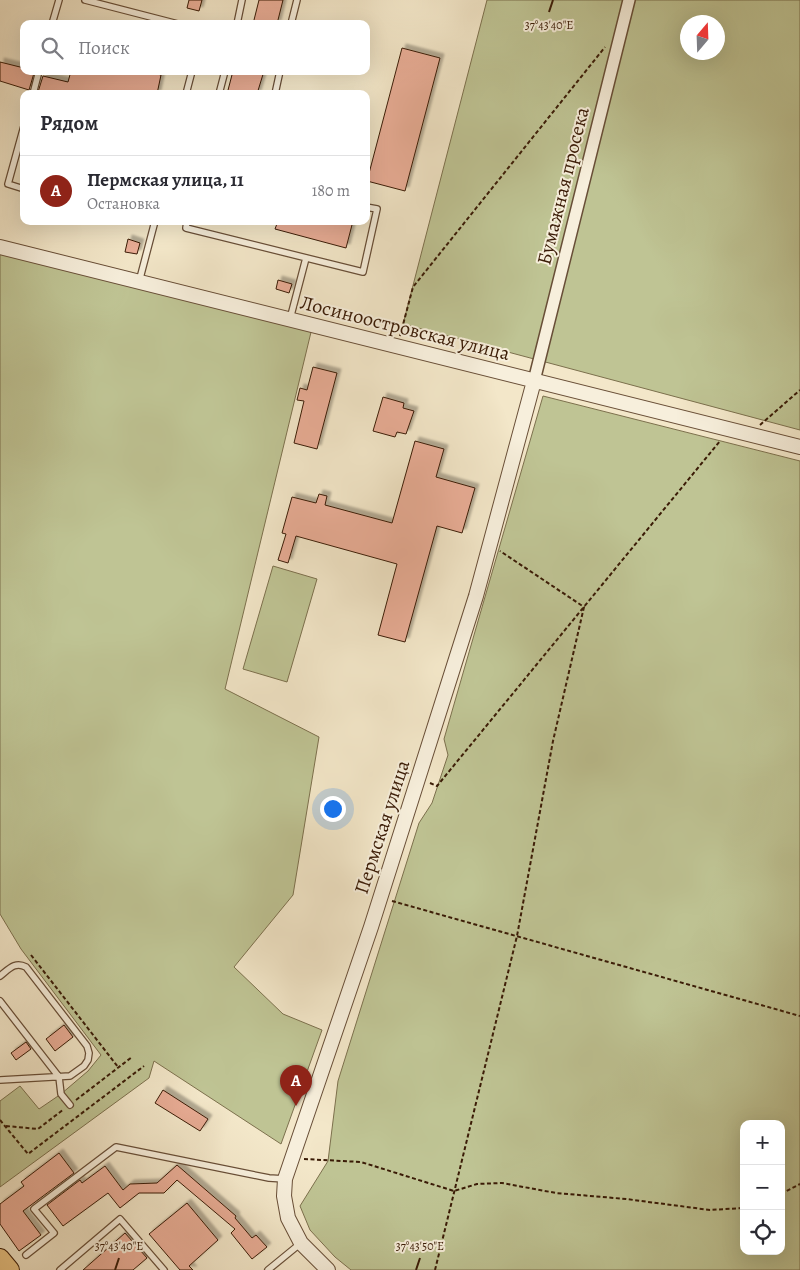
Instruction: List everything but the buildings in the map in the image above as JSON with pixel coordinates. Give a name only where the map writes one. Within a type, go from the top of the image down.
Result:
[{"type":"main road","points":[[0,1258],[10,1270]]},
{"type":"street","name":"Бумажная просека","points":[[534,380],[630,0]]},
{"type":"street","name":"Лосиноостровская улица","points":[[0,247],[800,447]]},
{"type":"street","name":"Пермская улица","points":[[328,1270],[301,1242],[288,1218],[284,1196],[285,1179],[381,896],[476,596],[534,380]]},
{"type":"lane","points":[[53,20],[59,0]]},
{"type":"lane","points":[[85,0],[162,20]]},
{"type":"lane","points":[[237,20],[242,0]]},
{"type":"lane","points":[[293,20],[297,0]]},
{"type":"lane","points":[[34,90],[38,75]]},
{"type":"lane","points":[[187,90],[191,75]]},
{"type":"lane","points":[[220,90],[224,75]]},
{"type":"lane","points":[[275,90],[279,75]]},
{"type":"lane","points":[[20,140],[8,184],[20,187]]},
{"type":"lane","points":[[186,225],[186,228],[363,272],[378,209],[370,207]]},
{"type":"lane","points":[[139,282],[153,225]]},
{"type":"lane","points":[[290,320],[306,258]]},
{"type":"lane","points":[[0,976],[14,965],[26,967],[87,1046],[89,1056],[84,1066],[70,1076],[0,1080]]},
{"type":"lane","points":[[0,1001],[59,1077],[60,1094],[70,1105]]},
{"type":"lane","points":[[26,1255],[54,1233],[34,1209],[116,1147],[269,1178],[285,1179]]},
{"type":"lane","points":[[60,1270],[120,1218],[164,1270]]},
{"type":"lane","points":[[268,1270],[301,1242]]},
{"type":"path","points":[[397,346],[413,287],[605,48]]},
{"type":"path","points":[[750,434],[800,390]]},
{"type":"path","points":[[418,779],[437,786],[720,441]]},
{"type":"path","points":[[490,544],[584,607]]},
{"type":"path","points":[[435,1270],[517,936],[553,741],[584,607]]},
{"type":"path","points":[[381,896],[388,900],[800,1016]]},
{"type":"path","points":[[31,955],[118,1067]]},
{"type":"path","points":[[0,1120],[28,1154],[144,1066]]},
{"type":"path","points":[[292,1161],[303,1159],[361,1162],[454,1191],[477,1184],[502,1183],[556,1193],[626,1199],[710,1210],[740,1208]]},
{"type":"path","points":[[785,1192],[800,1184]]},
{"type":"green space","points":[[487,0],[800,0],[800,430],[403,324]]},
{"type":"green space","points":[[0,251],[312,328],[225,689],[319,737],[293,895],[234,967],[283,1014],[322,1030],[281,1144],[154,1061],[149,1078],[0,1187],[0,1101],[20,1086],[39,1109],[61,1094],[88,1071],[101,1055],[21,949],[0,914]]},
{"type":"green space","points":[[543,396],[800,461],[800,1270],[351,1270],[335,1257],[310,1230],[300,1206],[328,1161],[338,1081],[419,823],[432,803],[448,755],[444,739]]},
{"type":"green space","points":[[273,566],[317,579],[287,682],[243,669]]},
{"type":"place","name":"Пермская улица, 11","points":[[296,1106]]}]
